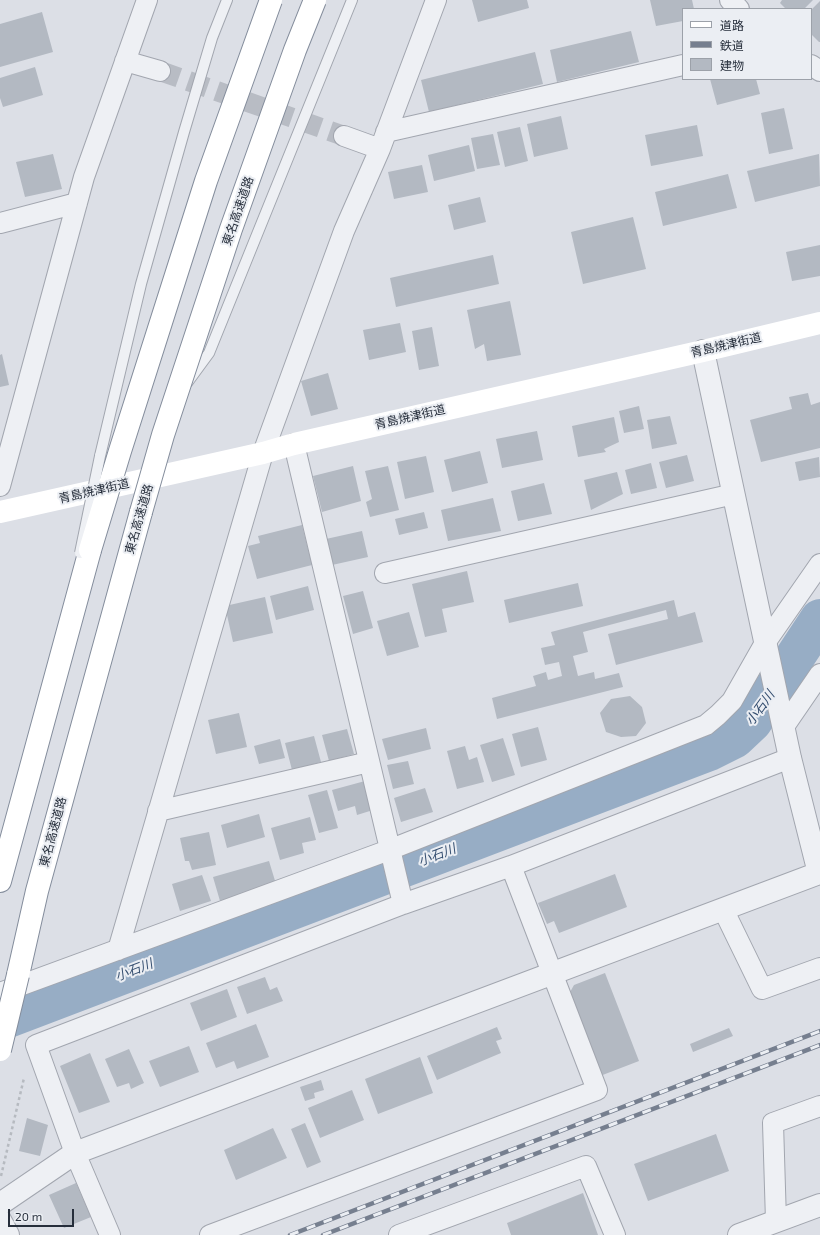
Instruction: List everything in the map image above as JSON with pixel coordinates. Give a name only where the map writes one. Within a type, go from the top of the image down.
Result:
[{"type":"main road","points":[[0,881],[51,694],[85,552],[122,443],[206,181],[271,0]]},
{"type":"main road","name":"東名高速道路","points":[[0,1050],[37,891],[141,512],[173,402],[231,229],[295,50],[315,0]]},
{"type":"main road","name":"青島焼津街道","points":[[0,512],[263,453],[294,444],[820,323]]},
{"type":"street","points":[[0,486],[84,177],[147,0]]},
{"type":"street","points":[[118,950],[263,453],[344,231],[383,140],[436,0]]},
{"type":"street","points":[[730,0],[738,8]]},
{"type":"street","points":[[125,61],[160,71]]},
{"type":"street","points":[[344,136],[383,140],[682,65]]},
{"type":"street","points":[[0,223],[77,203]]},
{"type":"street","points":[[0,1204],[75,1153],[723,909],[820,875],[783,728],[703,351]]},
{"type":"street","points":[[294,444],[403,904]]},
{"type":"street","points":[[385,573],[734,494]]},
{"type":"street","points":[[0,993],[389,850],[706,725],[732,701],[766,643],[820,564]]},
{"type":"street","points":[[783,728],[820,674]]},
{"type":"street","points":[[110,1235],[75,1153],[36,1045],[403,904],[511,866],[790,758]]},
{"type":"street","points":[[158,811],[369,762]]},
{"type":"street","points":[[210,1235],[597,1090],[511,866]]},
{"type":"street","points":[[723,909],[762,989],[820,968]]},
{"type":"street","points":[[776,1228],[773,1122],[820,1106]]},
{"type":"street","points":[[399,1235],[586,1166],[615,1235]]},
{"type":"street","points":[[739,1235],[776,1228],[820,1204]]},
{"type":"street","points":[[0,1220],[8,1235]]},
{"type":"lane","points":[[85,552],[100,456],[141,284],[212,38],[227,0]]},
{"type":"lane","points":[[173,402],[209,353],[352,0]]},
{"type":"path","points":[[0,1181],[29,1058],[36,1045]]},
{"type":"building","points":[[472,0],[527,0],[529,8],[478,22]]},
{"type":"building","points":[[650,0],[692,0],[694,8],[682,8],[682,21],[656,26]]},
{"type":"building","points":[[782,0],[813,0],[805,8],[785,8],[780,3]]},
{"type":"building","points":[[820,1],[820,42],[812,35],[812,9]]},
{"type":"building","points":[[42,12],[53,52],[0,67],[0,24]]},
{"type":"building","points":[[631,31],[639,62],[557,82],[550,50]]},
{"type":"building","points":[[535,52],[543,84],[429,112],[421,80]]},
{"type":"building","points":[[35,67],[43,95],[3,107],[0,98],[0,78]]},
{"type":"building","points":[[710,80],[756,80],[760,94],[717,105]]},
{"type":"building","points":[[784,108],[793,149],[769,154],[761,113]]},
{"type":"building","points":[[561,116],[568,149],[534,157],[527,124]]},
{"type":"building","points":[[697,125],[703,156],[651,166],[645,135]]},
{"type":"building","points":[[520,127],[528,161],[505,167],[497,132]]},
{"type":"building","points":[[493,134],[500,165],[477,169],[471,138]]},
{"type":"building","points":[[469,145],[475,171],[434,181],[428,155]]},
{"type":"building","points":[[53,154],[62,189],[25,197],[16,162]]},
{"type":"building","points":[[819,154],[820,186],[755,202],[747,171]]},
{"type":"building","points":[[422,165],[428,192],[394,199],[388,172]]},
{"type":"building","points":[[728,174],[737,208],[663,226],[655,192]]},
{"type":"building","points":[[480,197],[486,222],[454,230],[448,205]]},
{"type":"building","points":[[633,217],[646,269],[583,284],[571,232]]},
{"type":"building","points":[[820,245],[820,276],[792,281],[786,252]]},
{"type":"building","points":[[493,255],[499,284],[396,307],[390,278]]},
{"type":"building","points":[[510,301],[521,355],[487,361],[484,344],[475,349],[467,310]]},
{"type":"building","points":[[400,323],[406,352],[369,360],[363,330]]},
{"type":"building","points":[[432,327],[439,366],[419,370],[412,331]]},
{"type":"building","points":[[2,354],[9,385],[0,387],[0,355]]},
{"type":"building","points":[[328,373],[338,409],[311,416],[301,381]]},
{"type":"building","points":[[808,393],[811,405],[820,402],[820,448],[761,462],[750,420],[792,409],[789,397]]},
{"type":"building","points":[[639,406],[644,429],[624,433],[619,411]]},
{"type":"building","points":[[670,416],[677,444],[652,449],[647,420]]},
{"type":"building","points":[[614,417],[619,442],[604,449],[606,452],[578,457],[572,426]]},
{"type":"building","points":[[537,431],[543,460],[502,468],[496,439]]},
{"type":"building","points":[[480,451],[488,483],[452,492],[444,460]]},
{"type":"building","points":[[687,455],[694,481],[666,488],[659,462]]},
{"type":"building","points":[[426,456],[434,492],[405,499],[397,462]]},
{"type":"building","points":[[819,457],[820,477],[799,481],[795,462]]},
{"type":"building","points":[[651,463],[657,488],[631,494],[625,470]]},
{"type":"building","points":[[353,466],[361,501],[322,512],[313,476]]},
{"type":"building","points":[[388,466],[399,510],[370,517],[366,502],[372,499],[365,471]]},
{"type":"building","points":[[617,472],[623,494],[591,510],[584,480]]},
{"type":"building","points":[[544,483],[552,514],[518,521],[511,491]]},
{"type":"building","points":[[493,498],[501,531],[448,541],[441,510]]},
{"type":"building","points":[[424,512],[428,528],[399,535],[395,519]]},
{"type":"building","points":[[302,525],[312,565],[257,579],[248,546],[260,543],[258,536]]},
{"type":"building","points":[[362,531],[368,557],[332,565],[326,539]]},
{"type":"building","points":[[467,571],[474,602],[442,609],[447,632],[425,637],[412,584]]},
{"type":"building","points":[[578,583],[583,606],[509,623],[504,600]]},
{"type":"building","points":[[308,586],[314,610],[276,620],[270,596]]},
{"type":"building","points":[[363,591],[373,628],[353,634],[343,596]]},
{"type":"building","points":[[265,597],[273,633],[233,642],[225,606]]},
{"type":"building","points":[[674,600],[678,617],[695,612],[703,642],[616,665],[608,634],[668,619],[666,610],[583,632],[588,652],[573,656],[578,676],[594,672],[595,679],[619,673],[623,687],[497,719],[492,698],[536,686],[533,676],[546,672],[548,680],[562,676],[559,662],[545,665],[541,648],[555,645],[551,632]]},
{"type":"building","points":[[409,612],[419,647],[387,656],[377,621]]},
{"type":"building","points":[[630,696],[642,707],[646,723],[636,736],[621,737],[606,732],[600,713],[611,699]]},
{"type":"building","points":[[239,713],[247,747],[216,754],[208,720]]},
{"type":"building","points":[[538,727],[547,760],[521,767],[512,734]]},
{"type":"building","points":[[426,728],[431,749],[388,760],[382,739]]},
{"type":"building","points":[[347,729],[354,754],[329,761],[322,735]]},
{"type":"building","points":[[314,736],[321,762],[292,770],[285,743]]},
{"type":"building","points":[[503,738],[515,775],[492,782],[480,745]]},
{"type":"building","points":[[280,739],[285,758],[259,764],[254,746]]},
{"type":"building","points":[[465,746],[469,760],[477,757],[484,782],[457,789],[447,751]]},
{"type":"building","points":[[408,761],[414,784],[393,789],[387,765]]},
{"type":"building","points":[[365,781],[373,810],[357,815],[355,806],[338,811],[332,790]]},
{"type":"building","points":[[425,788],[433,812],[401,822],[394,798]]},
{"type":"building","points":[[327,790],[338,828],[319,833],[308,795]]},
{"type":"building","points":[[259,814],[265,837],[227,848],[221,825]]},
{"type":"building","points":[[310,817],[316,840],[302,843],[304,853],[280,860],[271,828]]},
{"type":"building","points":[[209,832],[216,865],[192,870],[189,861],[185,861],[180,838]]},
{"type":"building","points":[[269,861],[276,884],[220,901],[213,877]]},
{"type":"building","points":[[615,874],[627,907],[559,933],[554,921],[547,924],[538,903]]},
{"type":"building","points":[[202,875],[211,901],[180,911],[172,884]]},
{"type":"building","points":[[605,973],[639,1061],[600,1076],[569,994],[574,985]]},
{"type":"building","points":[[265,977],[270,990],[277,987],[283,1001],[247,1014],[237,987]]},
{"type":"building","points":[[227,989],[237,1017],[201,1031],[190,1003]]},
{"type":"building","points":[[256,1024],[269,1057],[237,1069],[234,1061],[216,1068],[206,1043]]},
{"type":"building","points":[[497,1027],[502,1039],[496,1041],[501,1053],[437,1080],[427,1056]]},
{"type":"building","points":[[729,1028],[733,1036],[693,1052],[690,1044]]},
{"type":"building","points":[[189,1046],[199,1072],[160,1087],[149,1061]]},
{"type":"building","points":[[129,1049],[144,1083],[131,1089],[129,1083],[117,1087],[105,1059]]},
{"type":"building","points":[[90,1053],[110,1102],[79,1113],[60,1066]]},
{"type":"building","points":[[420,1057],[433,1093],[378,1114],[365,1079]]},
{"type":"building","points":[[321,1080],[324,1090],[314,1093],[315,1098],[305,1101],[300,1087]]},
{"type":"building","points":[[352,1090],[364,1120],[320,1138],[308,1108]]},
{"type":"building","points":[[27,1118],[48,1125],[40,1156],[19,1151]]},
{"type":"building","points":[[305,1123],[321,1162],[307,1168],[291,1129]]},
{"type":"building","points":[[273,1128],[287,1158],[236,1180],[224,1150]]},
{"type":"building","points":[[716,1134],[729,1171],[648,1201],[634,1164]]},
{"type":"building","points":[[76,1183],[91,1217],[64,1228],[49,1195]]},
{"type":"building","points":[[583,1193],[598,1235],[511,1235],[507,1223]]},
{"type":"waterway","name":"小石川","points":[[0,1021],[709,751],[735,738],[752,722],[820,619]]},
{"type":"tunnel","points":[[160,71],[344,136]]},
{"type":"railway","points":[[290,1235],[820,1031]]},
{"type":"railway","points":[[323,1235],[820,1045]]}]
